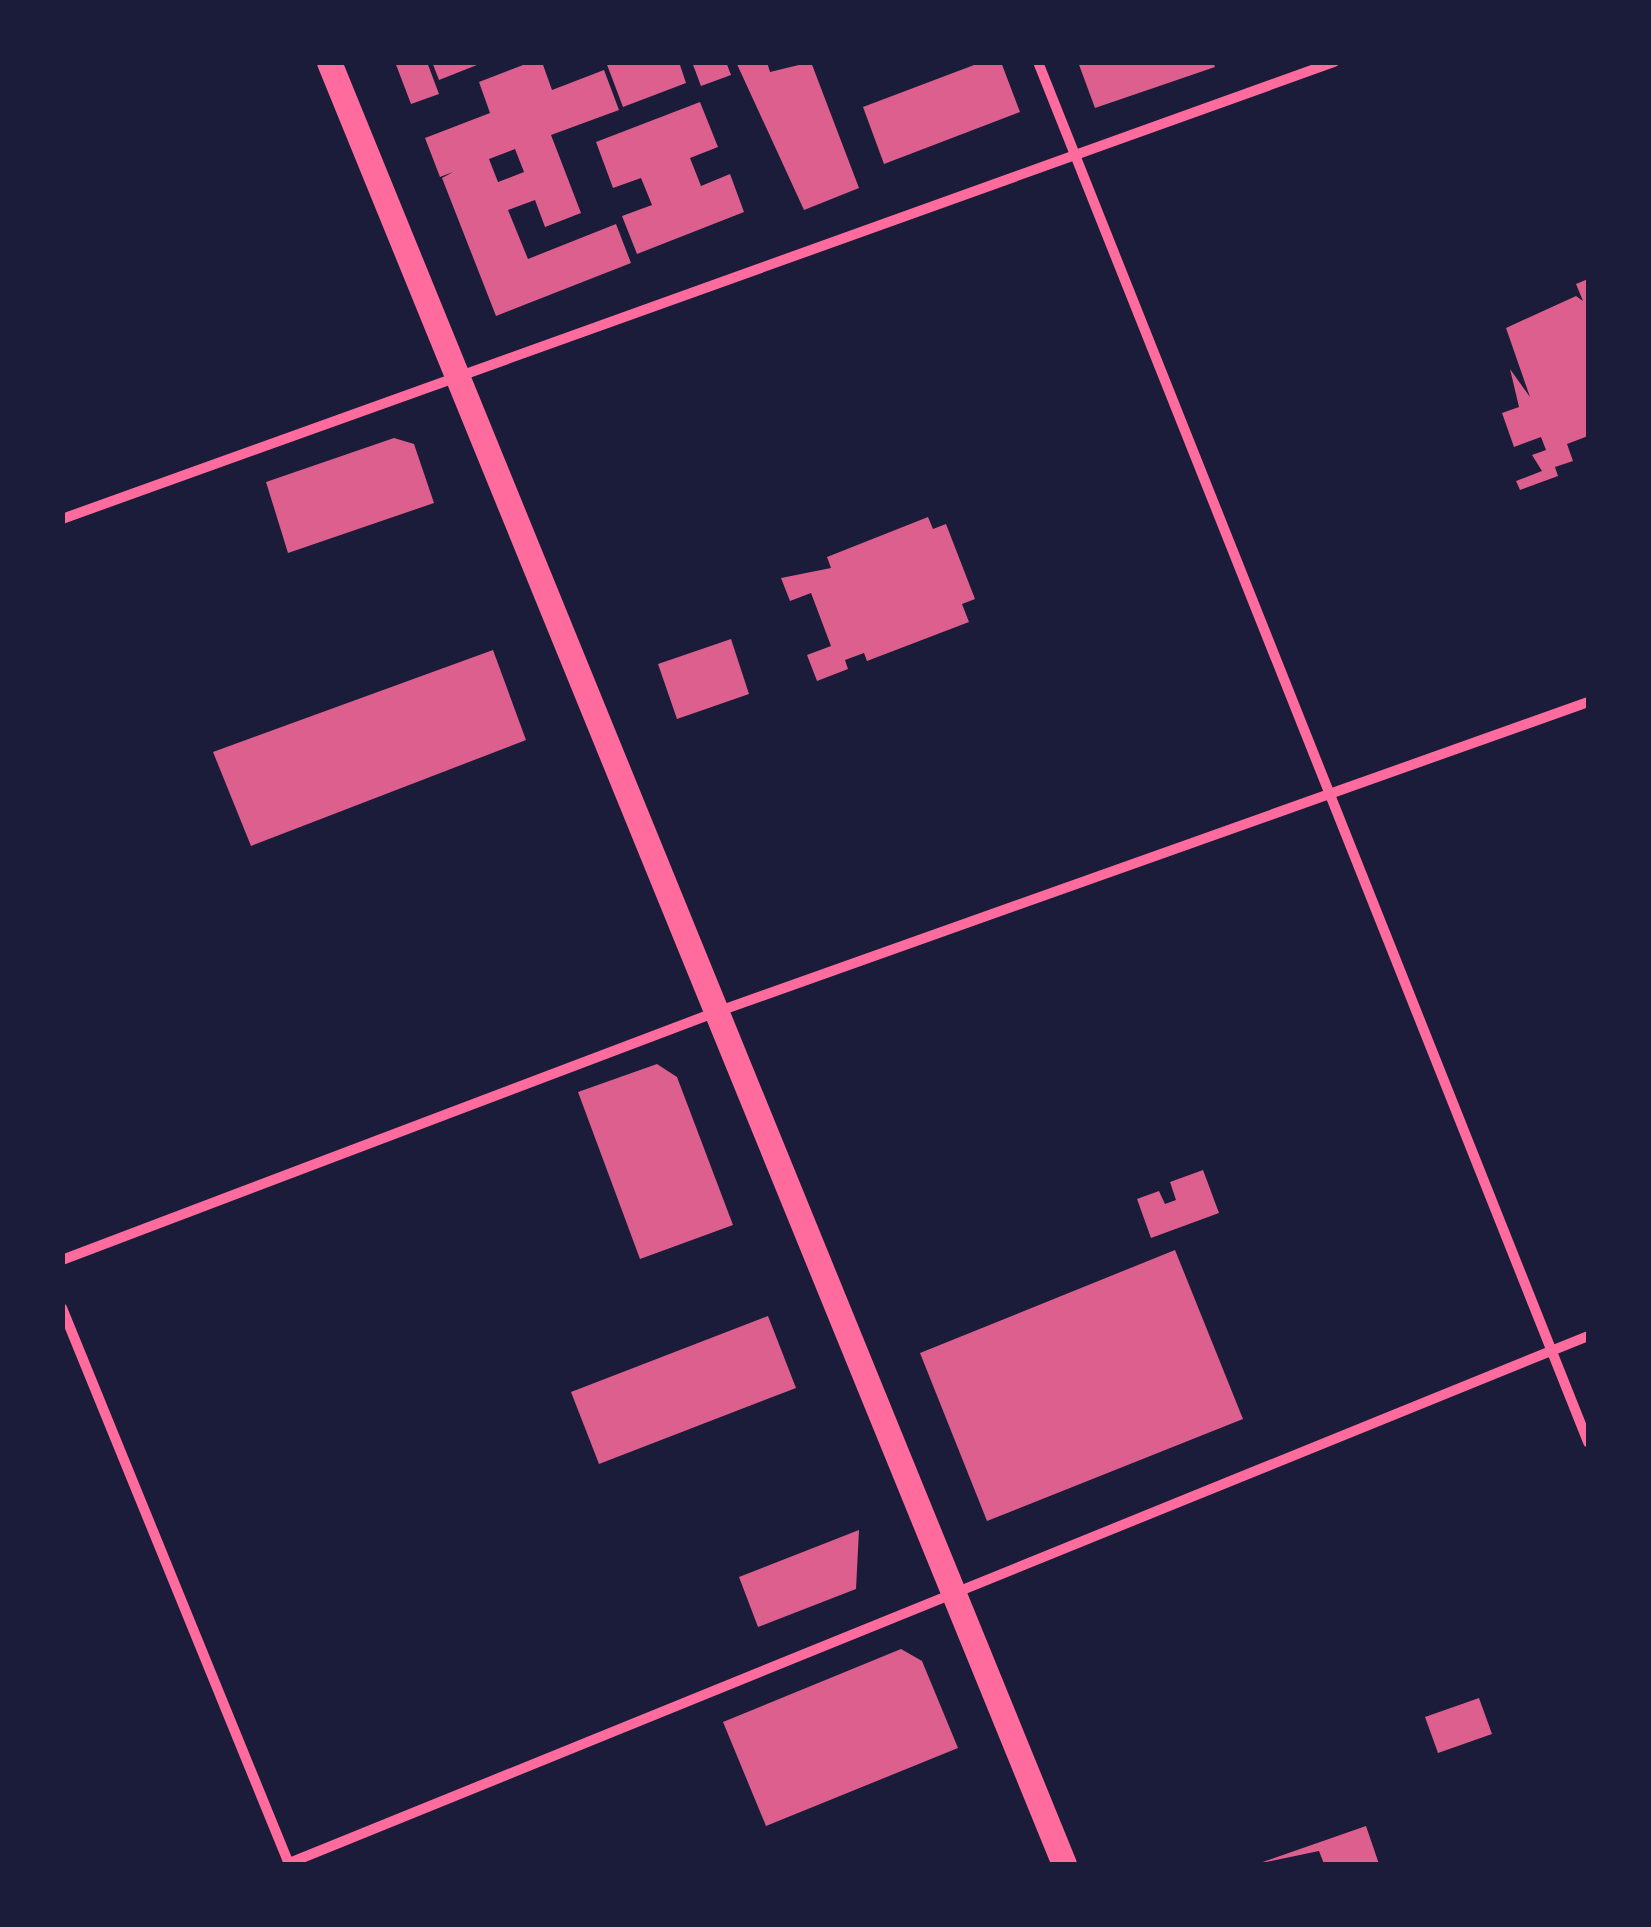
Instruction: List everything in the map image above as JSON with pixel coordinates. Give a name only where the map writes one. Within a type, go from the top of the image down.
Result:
[{"type":"main road","points":[[329,62],[452,379],[945,1590],[1064,1864]]},
{"type":"street","points":[[1038,62],[1588,1442]]},
{"type":"street","points":[[62,519],[1072,152],[1334,62]]},
{"type":"street","points":[[62,1260],[711,1014],[1588,702]]},
{"type":"street","points":[[62,1308],[288,1864],[945,1590],[1552,1354],[1588,1336]]},
{"type":"building","points":[[395,62],[427,62],[439,94],[411,104]]},
{"type":"building","points":[[432,62],[481,62],[482,63],[439,80]]},
{"type":"building","points":[[531,62],[542,62],[552,90],[604,70],[619,110],[551,135],[581,213],[545,227],[535,200],[508,210],[528,259],[616,224],[631,263],[496,316],[442,178],[453,172],[440,177],[425,138],[490,113],[479,82]],"holes":[[[515,149],[524,172],[498,182],[489,159]]]},
{"type":"building","points":[[606,62],[679,62],[686,83],[623,107]]},
{"type":"building","points":[[692,62],[726,62],[731,75],[701,86]]},
{"type":"building","points":[[736,62],[767,62],[770,72],[811,62],[859,188],[804,210]]},
{"type":"building","points":[[982,62],[1001,62],[1020,112],[884,164],[863,107]]},
{"type":"building","points":[[1078,62],[1213,62],[1215,67],[1095,108]]},
{"type":"building","points":[[700,102],[718,147],[690,158],[701,186],[730,174],[744,212],[637,254],[622,216],[652,205],[641,178],[613,188],[596,142]]},
{"type":"building","points":[[1588,279],[1588,436],[1567,444],[1573,461],[1555,467],[1558,476],[1520,490],[1516,481],[1542,471],[1532,455],[1546,450],[1541,437],[1514,447],[1502,413],[1519,407],[1510,369],[1530,397],[1506,328],[1576,296],[1583,301],[1576,284]]},
{"type":"building","points":[[394,438],[414,444],[434,503],[288,553],[266,482]]},
{"type":"building","points":[[928,517],[933,529],[946,524],[975,599],[962,604],[969,622],[867,661],[864,653],[845,660],[848,669],[817,681],[807,655],[831,646],[811,593],[790,601],[781,578],[831,568],[827,557]]},
{"type":"building","points":[[731,639],[749,694],[677,719],[658,664]]},
{"type":"building","points":[[493,650],[526,740],[251,846],[213,752]]},
{"type":"building","points":[[657,1064],[677,1077],[733,1225],[640,1259],[578,1092]]},
{"type":"building","points":[[1203,1170],[1219,1213],[1151,1238],[1137,1199],[1159,1191],[1165,1204],[1176,1200],[1170,1182]]},
{"type":"building","points":[[1175,1250],[1243,1419],[987,1521],[920,1353]]},
{"type":"building","points":[[768,1316],[796,1388],[599,1464],[571,1392]]},
{"type":"building","points":[[859,1530],[856,1589],[758,1627],[739,1577]]},
{"type":"building","points":[[901,1649],[922,1661],[958,1748],[766,1826],[723,1722]]},
{"type":"building","points":[[1479,1698],[1492,1734],[1438,1753],[1425,1717]]},
{"type":"building","points":[[1366,1826],[1379,1864],[1324,1864],[1319,1851],[1257,1864]]}]
